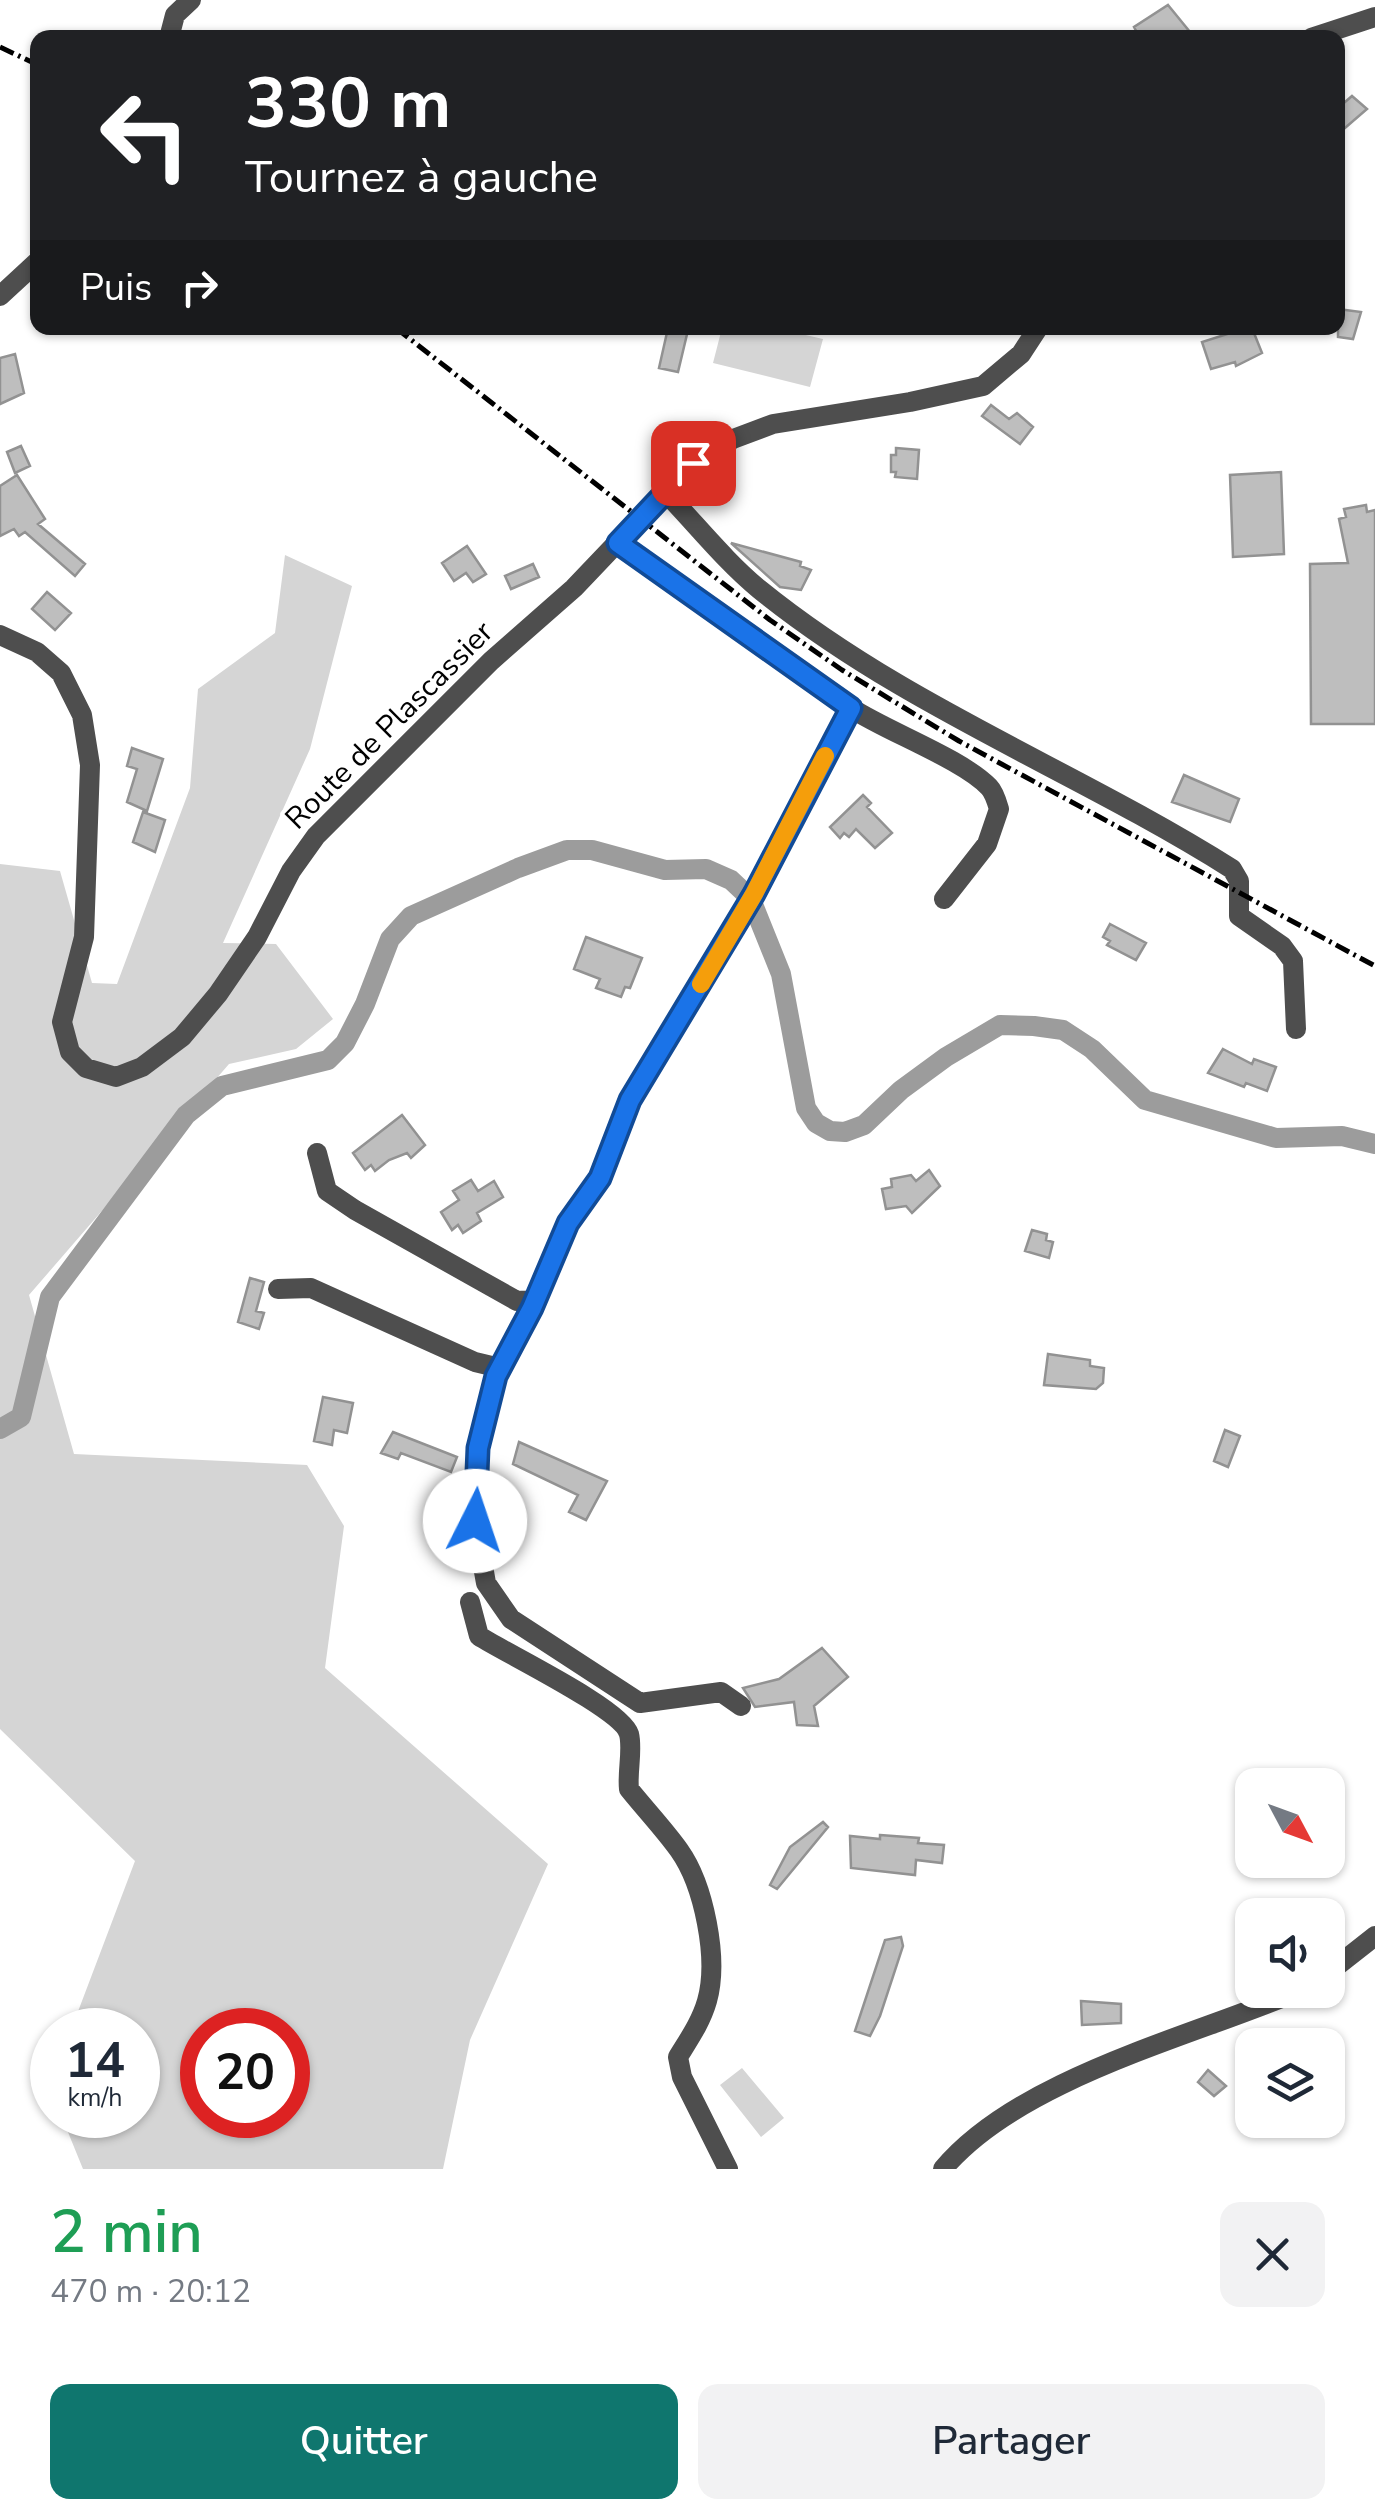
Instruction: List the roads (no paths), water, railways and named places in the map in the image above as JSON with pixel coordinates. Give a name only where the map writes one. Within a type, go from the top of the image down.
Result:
[{"type":"street","points":[[171,30],[175,15],[191,0]]},
{"type":"street","points":[[1335,30],[1375,17]]},
{"type":"street","points":[[0,296],[30,268]]},
{"type":"street","name":"Route de Plascassier","points":[[0,635],[37,652],[61,673],[82,714],[90,765],[84,937],[62,1022],[70,1052],[86,1068],[116,1077],[142,1067],[182,1037],[257,937],[291,871],[316,836],[491,661],[574,588],[693,463],[749,431],[792,419],[910,402],[983,386],[1021,354],[1033,335]]},
{"type":"street","points":[[664,491],[756,587],[808,626],[967,724],[1232,868],[1239,881],[1239,916],[1282,946],[1294,961],[1296,1029]]},
{"type":"street","points":[[618,543],[851,708],[991,788],[999,809],[987,844],[944,899]]},
{"type":"street","points":[[741,1706],[720,1692],[640,1703],[511,1619],[486,1583],[475,1521],[478,1448],[500,1368],[536,1300],[568,1223],[600,1178],[630,1100],[754,894],[851,708]]},
{"type":"street","points":[[317,1153],[327,1191],[355,1210],[517,1302],[536,1300]]},
{"type":"street","points":[[278,1289],[311,1288],[476,1362],[500,1368]]},
{"type":"street","points":[[470,1602],[479,1636],[602,1706],[621,1721],[630,1735],[629,1789],[680,1852],[700,1889],[709,1946],[708,1996],[700,2020],[678,2057],[682,2077],[728,2169]]},
{"type":"street","points":[[1345,1960],[1375,1936]]},
{"type":"street","points":[[943,2169],[982,2131],[1066,2084],[1252,2008]]},
{"type":"waterway","points":[[0,1429],[21,1417],[50,1297],[186,1115],[222,1086],[328,1060],[345,1043],[365,1004],[390,939],[411,916],[567,850],[592,850],[665,870],[706,869],[731,880],[748,896]]},
{"type":"waterway","points":[[752,902],[781,974],[806,1108],[816,1123],[830,1131],[845,1132],[864,1125],[901,1090],[1000,1025],[1063,1030],[1092,1049],[1145,1100],[1276,1138],[1342,1136],[1375,1144]]},
{"type":"railway","points":[[0,47],[30,61]]},
{"type":"railway","points":[[405,335],[770,620],[842,670],[959,741],[1375,966]]}]
